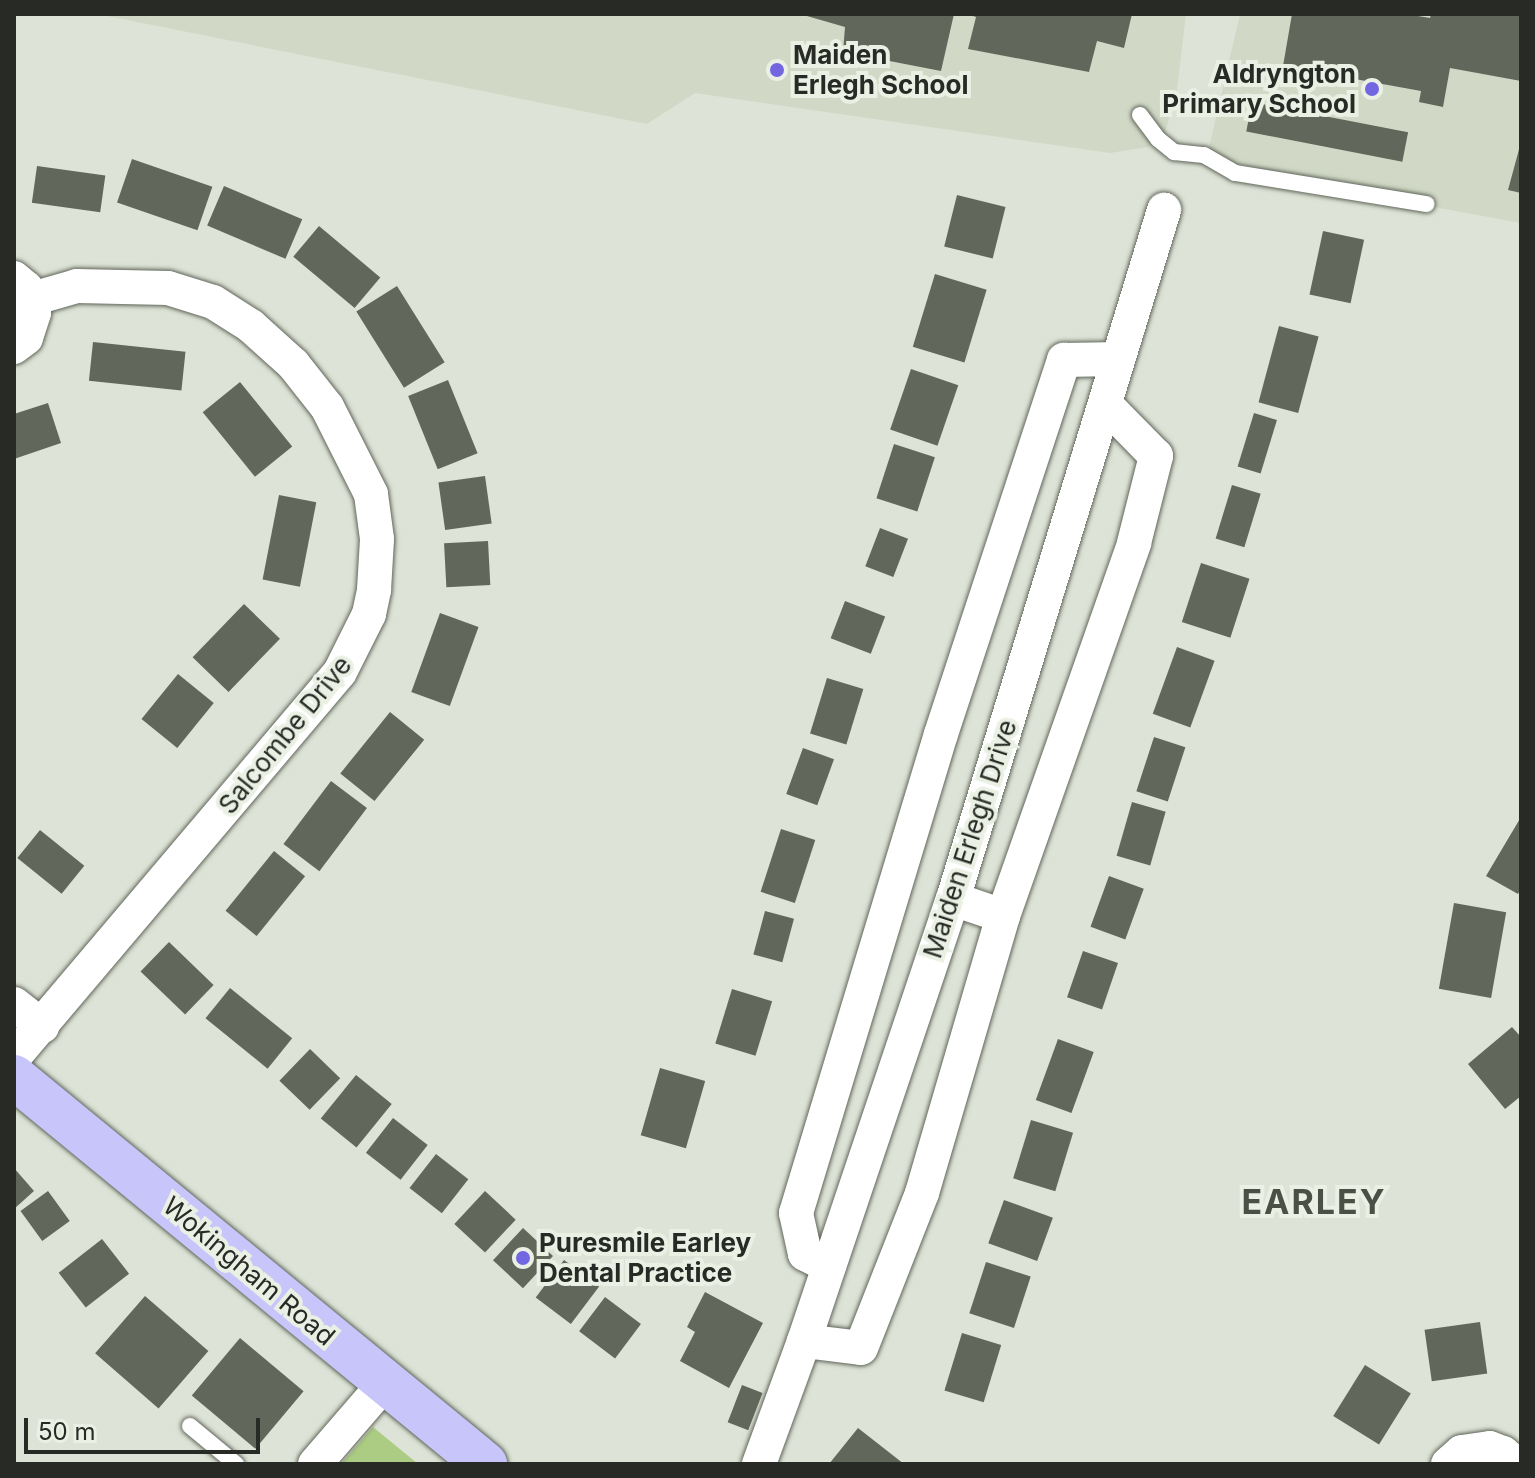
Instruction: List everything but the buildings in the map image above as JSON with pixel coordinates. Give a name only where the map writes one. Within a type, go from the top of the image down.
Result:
[{"type":"main road","name":"Wokingham Road","points":[[14,1077],[485,1464]]},
{"type":"street","name":"Maiden Erlegh Drive","points":[[759,1464],[804,1341],[953,899],[1164,210]]},
{"type":"street","name":"Salcombe Drive","points":[[14,347],[26,338],[32,326],[23,289],[77,286],[168,288],[213,302],[251,326],[293,364],[327,407],[371,494],[377,539],[374,590],[369,614],[340,672],[14,1057]]},
{"type":"street","points":[[829,1266],[805,1254],[796,1213],[941,734],[1064,360],[1118,359]]},
{"type":"street","points":[[804,1341],[861,1348],[922,1193],[1003,916],[1134,543],[1156,456],[1105,404]]},
{"type":"street","points":[[953,899],[1003,916]]},
{"type":"street","points":[[14,1004],[42,1026]]},
{"type":"street","points":[[315,1464],[385,1383]]},
{"type":"street","points":[[1448,1464],[1462,1452],[1475,1448],[1503,1453],[1516,1464]]},
{"type":"lane","points":[[1140,115],[1158,139],[1174,152],[1204,155],[1235,173],[1427,204]]},
{"type":"lane","points":[[190,1426],[236,1464]]},
{"type":"shaded area","name":"Maiden Erlegh School","points":[[97,14],[1186,14],[1177,90],[1165,133],[1148,147],[1110,153],[695,93],[647,124]]},
{"type":"shaded area","name":"Aldryngton Primary School","points":[[1240,14],[1521,14],[1521,223],[1205,165]]},
{"type":"green space","points":[[373,1427],[418,1464],[341,1464]]},
{"type":"place","name":"Maiden Erlegh School","points":[[777,70]]},
{"type":"place","name":"Aldryngton Primary School","points":[[1372,89]]},
{"type":"place","name":"Puresmile Earley Dental Practice","points":[[523,1258]]},
{"type":"district","name":"EARLEY","points":[[1314,1202]]}]
